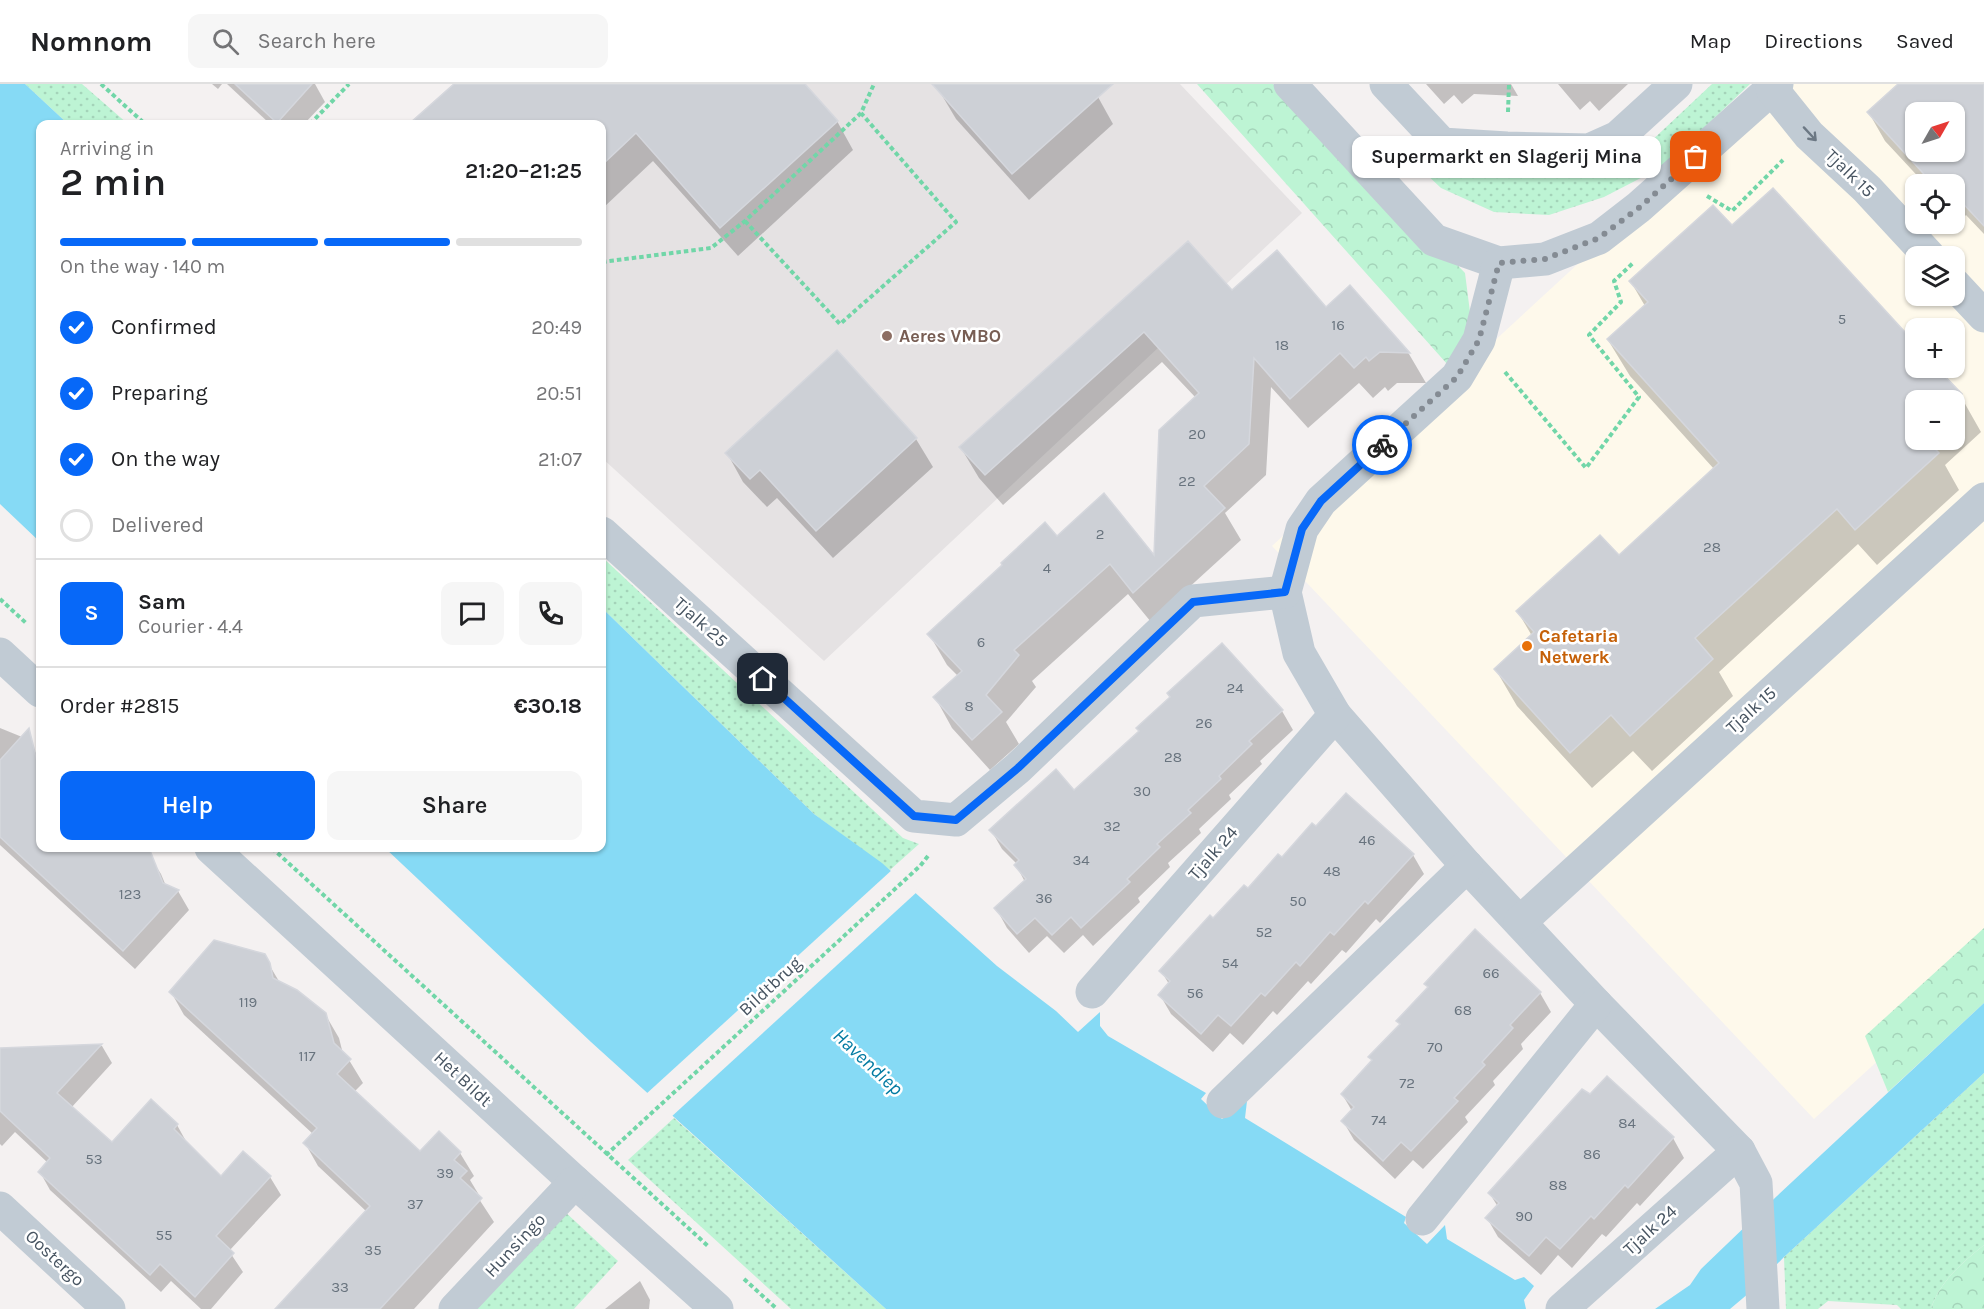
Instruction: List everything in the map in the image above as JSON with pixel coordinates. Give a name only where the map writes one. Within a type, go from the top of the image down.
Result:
[{"type":"street","points":[[1290,84],[1434,240],[1499,263],[1545,259],[1599,238],[1640,207],[1775,86]]},
{"type":"street","points":[[1386,84],[1442,144],[1589,150],[1618,137],[1677,84]]},
{"type":"street","name":"Tjalk 15","points":[[1775,86],[1809,135],[1867,189],[1920,246]]},
{"type":"street","points":[[1499,263],[1479,340],[1457,377],[1321,501],[1302,529],[1285,592],[1299,653],[1335,715],[1467,866],[1596,1004],[1739,1151],[1756,1183],[1763,1309]]},
{"type":"street","points":[[1965,296],[1984,316]]},
{"type":"street","name":"Tjalk 15","points":[[1520,922],[1984,499]]},
{"type":"street","name":"Tjalk 25","points":[[606,537],[914,816],[956,820],[1018,768],[1193,602],[1285,592]]},
{"type":"street","points":[[0,654],[36,687]]},
{"type":"street","name":"Tjalk 24","points":[[1092,992],[1335,715]]},
{"type":"street","name":"Het Bildt","points":[[215,852],[717,1309]]},
{"type":"street","points":[[1223,1102],[1467,866]]},
{"type":"street","points":[[1422,1219],[1596,1004]]},
{"type":"street","name":"Tjalk 24","points":[[1562,1309],[1739,1151]]},
{"type":"street","name":"Hunsingo","points":[[454,1309],[575,1182]]},
{"type":"street","name":"Oostergo","points":[[0,1208],[109,1309]]},
{"type":"path","points":[[101,84],[141,120]]},
{"type":"path","points":[[314,120],[349,84]]},
{"type":"path","points":[[606,261],[711,248],[745,221],[861,114],[874,84]]},
{"type":"path","points":[[745,221],[840,324],[956,222],[861,114]]},
{"type":"path","points":[[1706,196],[1732,211],[1809,135]]},
{"type":"path","points":[[1479,340],[1586,468],[1640,397],[1589,336],[1621,302],[1614,281],[1639,258]]},
{"type":"path","points":[[0,599],[32,629]]},
{"type":"path","points":[[276,852],[709,1247]]},
{"type":"path","name":"Bildtbrug","points":[[575,1182],[920,867]]},
{"type":"path","points":[[743,1278],[777,1309]]},
{"type":"shaded area","name":"Aeres VMBO","points":[[453,84],[1180,84],[1302,213],[824,661],[606,462],[606,120],[412,120]]},
{"type":"shaded area","points":[[1773,84],[1984,84],[1984,964],[1814,1119],[1272,546]]},
{"type":"green space","points":[[25,84],[82,84],[123,120],[64,120]]},
{"type":"green space","points":[[1197,84],[1273,84],[1332,148],[1439,246],[1465,273],[1471,320],[1461,346],[1448,365]]},
{"type":"green space","points":[[1712,84],[1750,84],[1664,166],[1604,197],[1549,215],[1494,212],[1441,188],[1408,157],[1631,160]]},
{"type":"green space","points":[[606,561],[903,838],[919,844],[890,870],[814,814],[606,612]]},
{"type":"green space","points":[[1984,928],[1984,1003],[1888,1092],[1865,1036]]},
{"type":"green space","points":[[1984,1073],[1984,1245],[1946,1281],[1931,1309],[1901,1309],[1897,1305],[1828,1301],[1818,1309],[1786,1309],[1784,1257]]},
{"type":"green space","points":[[674,1118],[886,1309],[791,1309],[628,1160]]},
{"type":"green space","points":[[563,1210],[618,1261],[574,1309],[473,1309]]},
{"type":"green space","points":[[1984,1245],[1984,1309],[1931,1309],[1946,1281]]},
{"type":"water","points":[[0,84],[25,84],[64,120],[36,120],[36,538],[0,504]]},
{"type":"water","name":"Havendiep","points":[[606,612],[814,814],[882,863],[997,966],[1056,1011],[1078,1032],[1100,1012],[1100,1026],[1108,1036],[1206,1093],[1201,1099],[1222,1119],[1247,1101],[1245,1118],[1406,1217],[1404,1223],[1427,1244],[1445,1225],[1447,1239],[1515,1280],[1524,1277],[1534,1286],[1524,1300],[1526,1309],[886,1309],[591,1042],[389,852],[606,852]]},
{"type":"water","points":[[1984,1003],[1984,1073],[1784,1257],[1749,1293],[1730,1309],[1655,1309],[1690,1285],[1701,1269],[1777,1196]]},
{"type":"pier","points":[[893,869],[918,891],[670,1118],[645,1095]]},
{"type":"building","points":[[235,84],[312,84],[280,120],[274,120]]},
{"type":"building","points":[[454,84],[805,84],[838,121],[720,228],[636,133],[606,161],[606,120],[414,120]]},
{"type":"building","points":[[932,84],[1113,84],[1012,174]]},
{"type":"building","points":[[1898,84],[1984,84],[1984,226],[1965,206],[1965,174],[1924,174],[1913,162],[1965,162],[1965,102],[1905,102],[1905,153],[1867,112]]},
{"type":"building","points":[[1773,188],[1905,332],[1905,378],[1947,378],[1958,390],[1905,390],[1905,450],[1936,450],[1939,453],[1855,530],[1837,509],[1695,638],[1713,659],[1630,736],[1611,715],[1570,753],[1494,669],[1534,632],[1516,611],[1600,535],[1619,555],[1719,463],[1607,339],[1648,302],[1629,281],[1713,205],[1732,225]]},
{"type":"building","points":[[1188,241],[1232,290],[1277,250],[1326,307],[1350,285],[1410,353],[1380,352],[1369,361],[1366,357],[1354,368],[1340,353],[1290,399],[1254,358],[1249,444],[1204,486],[1225,508],[1133,593],[1110,564],[1014,650],[1019,655],[986,695],[1002,712],[972,740],[933,697],[962,671],[927,634],[1045,522],[1057,536],[1104,493],[1154,555],[1159,430],[1199,393],[1144,332],[985,475],[959,447]]},
{"type":"building","points":[[837,350],[917,438],[816,531],[760,470],[750,479],[725,453]]},
{"type":"building","points":[[1222,643],[1283,710],[1249,741],[1252,744],[1219,776],[1221,779],[1188,810],[1191,813],[1157,844],[1160,847],[1127,879],[1130,882],[1081,928],[1071,917],[1052,935],[1035,918],[1017,934],[994,908],[1026,879],[1014,865],[1019,860],[989,830],[1056,769],[1074,790],[1139,731],[1136,728],[1170,697],[1167,693]]},
{"type":"building","points":[[29,728],[36,757],[36,852],[151,852],[163,883],[179,890],[123,951],[0,837],[0,760]]},
{"type":"building","points":[[1346,793],[1414,854],[1368,904],[1365,901],[1334,935],[1330,932],[1300,966],[1296,962],[1265,996],[1261,993],[1231,1026],[1218,1015],[1201,1034],[1158,995],[1170,981],[1159,971],[1210,915],[1213,918],[1244,885],[1248,888],[1278,854],[1282,857],[1312,823],[1316,826]]},
{"type":"building","points":[[1475,929],[1541,992],[1510,1025],[1513,1028],[1482,1062],[1485,1065],[1454,1098],[1458,1101],[1411,1151],[1401,1142],[1383,1161],[1341,1121],[1354,1107],[1341,1094],[1372,1060],[1368,1057],[1400,1024],[1396,1021],[1428,987],[1424,984]]},
{"type":"building","points":[[214,940],[265,954],[270,963],[273,978],[297,990],[326,1013],[334,1043],[351,1059],[337,1074],[420,1151],[439,1131],[461,1152],[454,1160],[467,1171],[460,1178],[482,1198],[380,1309],[275,1309],[370,1206],[303,1143],[317,1128],[169,992]]},
{"type":"building","points":[[102,1044],[57,1093],[112,1142],[151,1099],[178,1124],[174,1129],[221,1176],[243,1151],[271,1176],[216,1236],[234,1253],[195,1297],[160,1264],[150,1275],[38,1172],[50,1158],[0,1111],[0,1048]]},
{"type":"building","points":[[1607,1076],[1674,1137],[1628,1188],[1625,1185],[1594,1219],[1591,1216],[1560,1249],[1546,1237],[1529,1256],[1485,1218],[1499,1203],[1488,1193],[1582,1089],[1590,1094]]},
{"type":"way so far","points":[[1382,445],[1457,377],[1479,340],[1499,263],[1545,259],[1599,238],[1640,207],[1696,157]]},
{"type":"place","name":"Supermarkt en Slagerij Mina","points":[[1696,157]]},
{"type":"place","name":"Aeres VMBO","points":[[887,336]]},
{"type":"place","name":"Cafetaria Netwerk","points":[[1527,646]]},
{"type":"route","points":[[763,679],[914,816],[956,820],[1018,768],[1193,602],[1285,592],[1302,529],[1321,501],[1382,445]]}]
